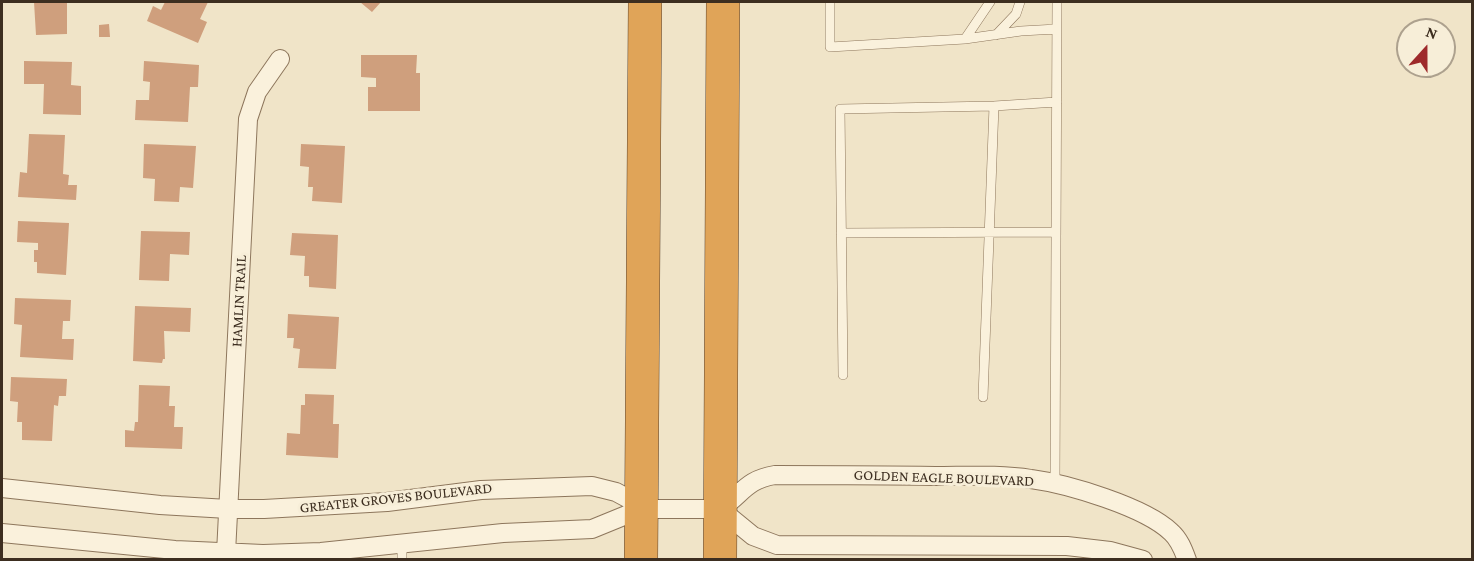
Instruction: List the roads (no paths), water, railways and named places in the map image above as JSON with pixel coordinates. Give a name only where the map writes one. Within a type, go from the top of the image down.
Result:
[{"type":"highway","points":[[641,560],[645,2]]},
{"type":"highway","points":[[720,560],[723,2]]},
{"type":"street","name":"HAMLIN TRAIL","points":[[226,556],[248,119],[257,92],[280,58]]},
{"type":"street","name":"GOLDEN EAGLE BOULEVARD","points":[[720,509],[731,502],[750,482],[775,475],[1006,476],[1055,483],[1106,498],[1162,524],[1173,533],[1182,546],[1187,560]]},
{"type":"street","name":"GREATER GROVES BOULEVARD","points":[[2,488],[148,504],[228,509],[346,506],[426,498],[481,489],[592,486],[616,492],[641,509]]},
{"type":"street","points":[[2,533],[226,556],[321,552],[402,552],[515,532],[592,529],[641,509],[720,509],[753,536],[777,545],[1067,546],[1110,551],[1143,560]]},
{"type":"lane","points":[[830,2],[830,47],[965,39],[1057,28]]},
{"type":"lane","points":[[965,39],[990,2]]},
{"type":"lane","points":[[996,35],[1016,14],[1020,2]]},
{"type":"lane","points":[[1055,483],[1058,2]]},
{"type":"lane","points":[[843,375],[840,109],[994,106],[1057,102]]},
{"type":"lane","points":[[983,398],[994,106]]},
{"type":"lane","points":[[841,233],[1056,232]]}]
